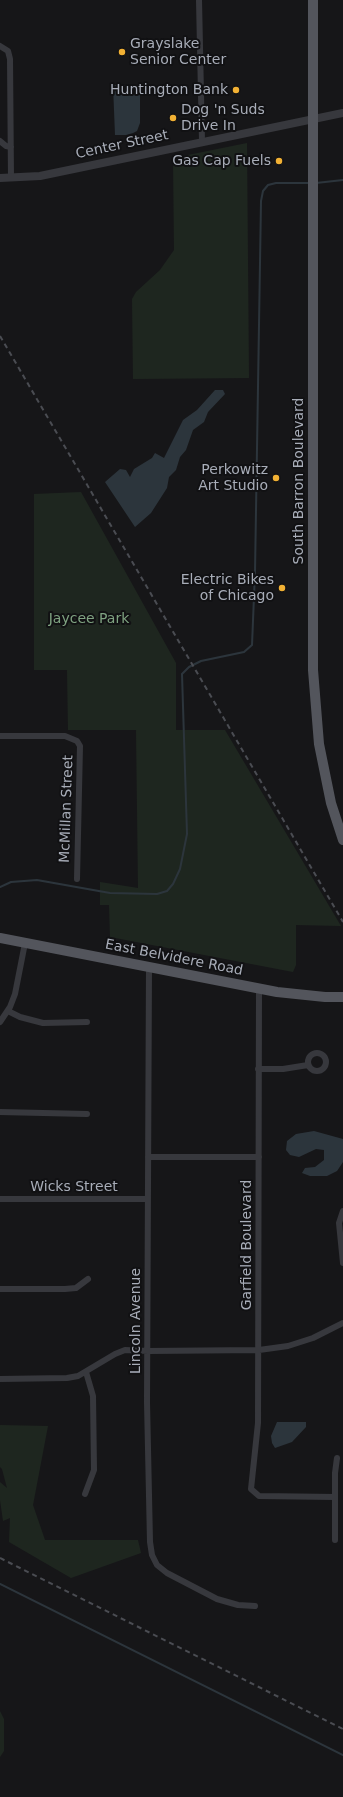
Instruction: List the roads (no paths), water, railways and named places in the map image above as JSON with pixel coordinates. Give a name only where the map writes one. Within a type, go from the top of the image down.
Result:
[{"type":"main road","name":"South Barron Boulevard","points":[[313,0],[314,706],[319,744],[331,803],[343,840]]},
{"type":"main road","name":"East Belvidere Road","points":[[0,938],[259,988],[318,996],[343,997]]},
{"type":"street","points":[[199,0],[202,141]]},
{"type":"street","points":[[0,46],[8,51],[10,60],[11,178]]},
{"type":"street","name":"Center Street","points":[[0,178],[40,176],[202,141],[343,113]]},
{"type":"street","points":[[0,141],[6,146],[11,147]]},
{"type":"street","name":"McMillan Street","points":[[0,736],[65,736],[77,741],[80,746],[77,878]]},
{"type":"street","points":[[0,1022],[8,1011],[17,986],[25,943]]},
{"type":"street","name":"Lincoln Avenue","points":[[149,967],[148,1351],[149,1526],[152,1554],[157,1565],[167,1574],[211,1596],[230,1603],[255,1606]]},
{"type":"street","name":"Garfield Boulevard","points":[[259,988],[258,1423],[250,1485],[252,1492],[259,1496],[335,1497]]},
{"type":"street","points":[[8,1011],[26,1019],[43,1023],[87,1022]]},
{"type":"street","points":[[258,1069],[284,1069],[308,1065]]},
{"type":"street","points":[[0,1112],[87,1114]]},
{"type":"street","points":[[148,1156],[259,1157]]},
{"type":"street","name":"Wicks Street","points":[[0,1199],[148,1198]]},
{"type":"street","points":[[343,1211],[339,1223],[343,1264]]},
{"type":"street","points":[[0,1289],[76,1288],[88,1279]]},
{"type":"street","points":[[0,1379],[67,1378],[86,1372],[114,1354],[125,1350],[259,1350],[288,1346],[313,1338],[343,1323]]},
{"type":"street","points":[[85,1494],[94,1470],[93,1396],[86,1372]]},
{"type":"street","points":[[335,1540],[335,1473],[337,1458]]},
{"type":"waterway","points":[[316,183],[343,180]]},
{"type":"waterway","points":[[0,887],[11,882],[37,880],[110,893],[157,894],[167,891],[173,884],[180,869],[187,834],[182,674],[189,667],[201,661],[244,652],[252,645],[255,572],[261,201],[263,191],[268,185],[276,183],[309,183]]},
{"type":"waterway","points":[[0,1584],[343,1755]]},
{"type":"railway","points":[[0,336],[343,922]]},
{"type":"railway","points":[[0,1558],[343,1729]]},
{"type":"place","name":"Grayslake Senior Center","points":[[122,52]]},
{"type":"place","name":"Huntington Bank","points":[[236,90]]},
{"type":"place","name":"Dog 'n Suds Drive In","points":[[173,118]]},
{"type":"place","name":"Gas Cap Fuels","points":[[279,161]]},
{"type":"place","name":"Perkowitz Art Studio","points":[[276,478]]},
{"type":"place","name":"Electric Bikes of Chicago","points":[[282,588]]},
{"type":"park label","name":"Jaycee Park","points":[[89,619]]}]
